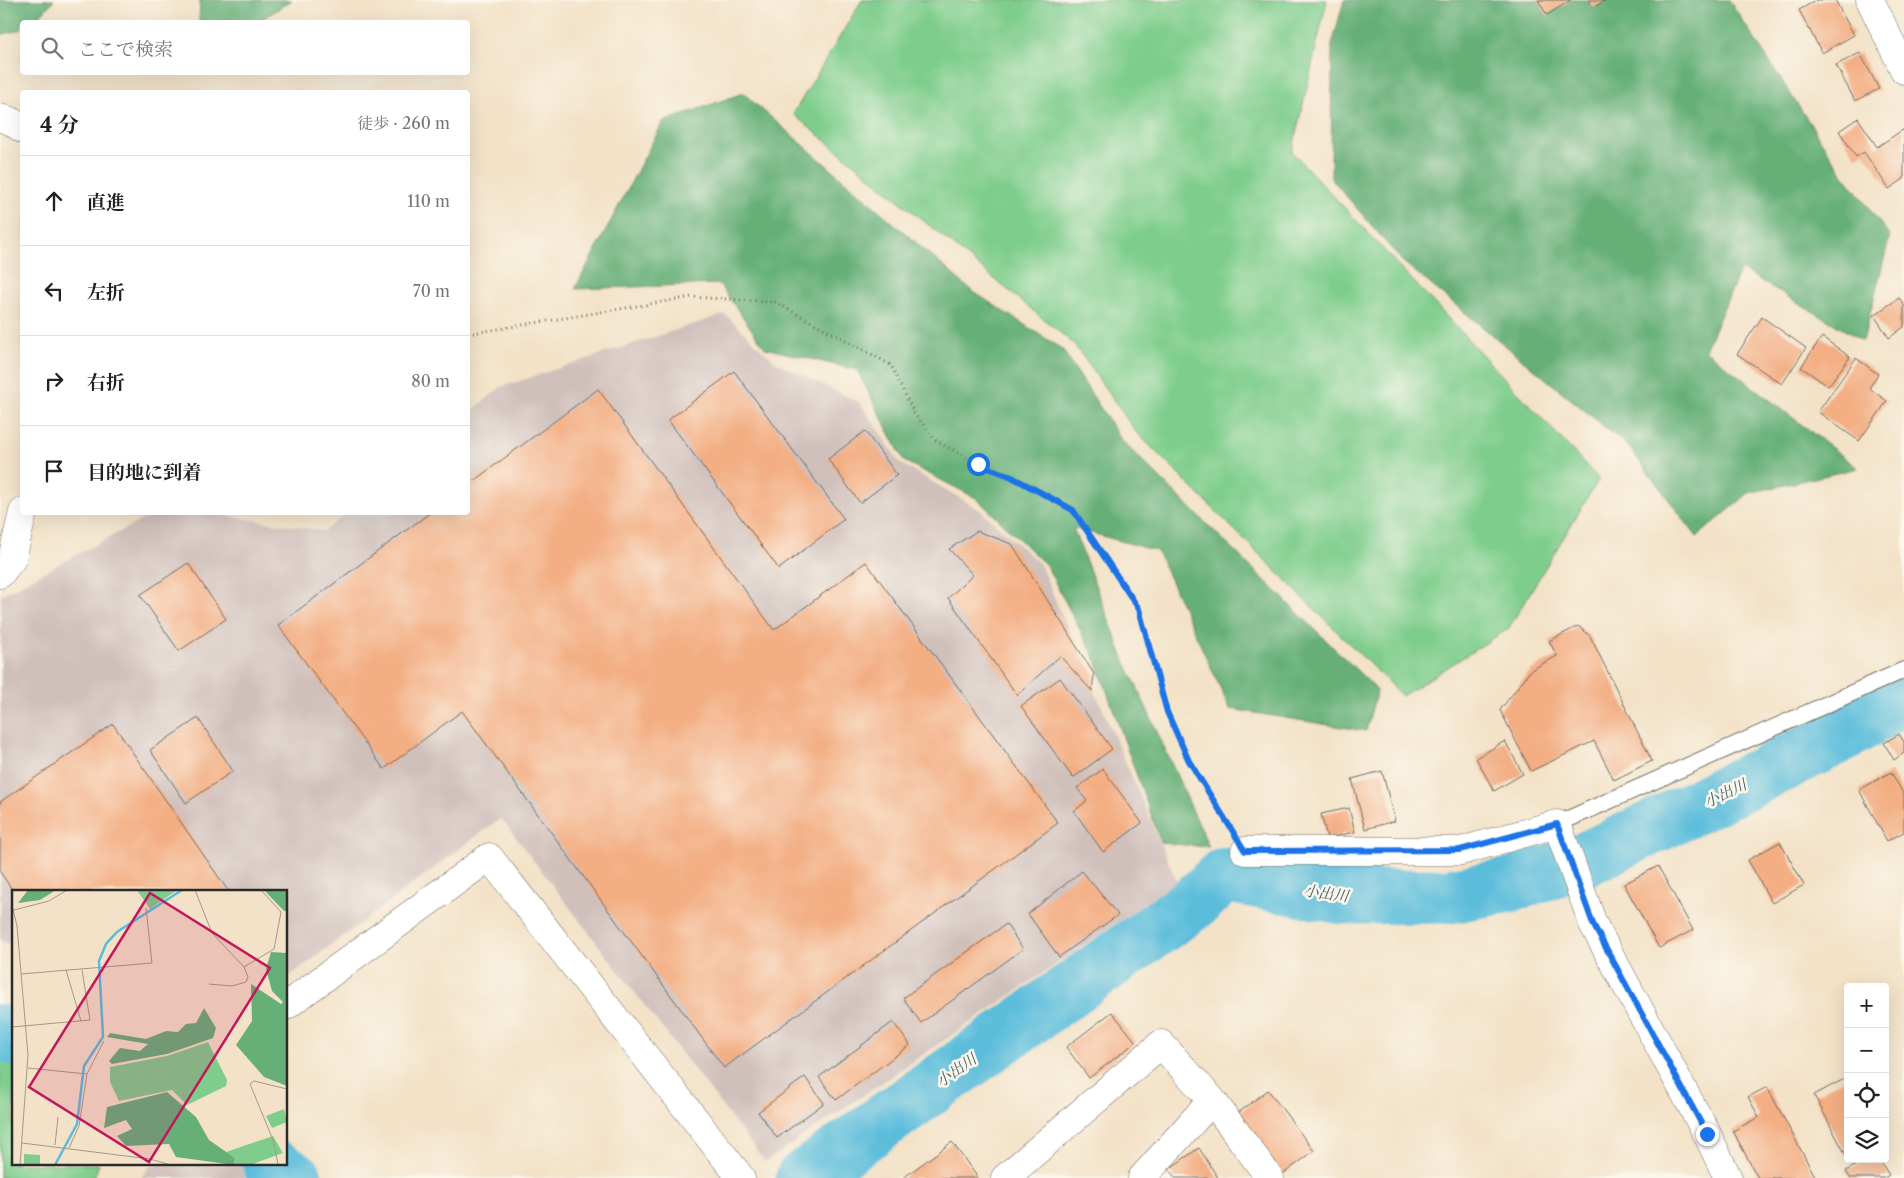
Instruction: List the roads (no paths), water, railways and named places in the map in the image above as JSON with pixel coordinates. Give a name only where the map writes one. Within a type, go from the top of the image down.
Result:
[{"type":"street","points":[[1870,0],[1904,70]]},
{"type":"street","points":[[0,118],[11,121],[20,128]]},
{"type":"street","points":[[0,574],[12,560],[22,515]]},
{"type":"street","points":[[1245,851],[1460,850],[1560,833],[1593,924],[1707,1134],[1728,1178]]},
{"type":"street","points":[[288,1005],[489,857],[741,1178]]},
{"type":"street","points":[[1005,1178],[1161,1044],[1212,1100],[1270,1178]]},
{"type":"street","points":[[1142,1178],[1212,1100]]},
{"type":"lane","points":[[1560,833],[1904,670]]},
{"type":"waterway","name":"小出川","points":[[803,1178],[1195,902],[1224,875],[1343,897],[1450,896],[1510,885],[1579,862],[1685,812],[1834,739],[1904,699]]},
{"type":"waterway","name":"小出川","points":[[0,1032],[12,1037]]},
{"type":"waterway","name":"小出川","points":[[274,1166],[295,1178]]}]
